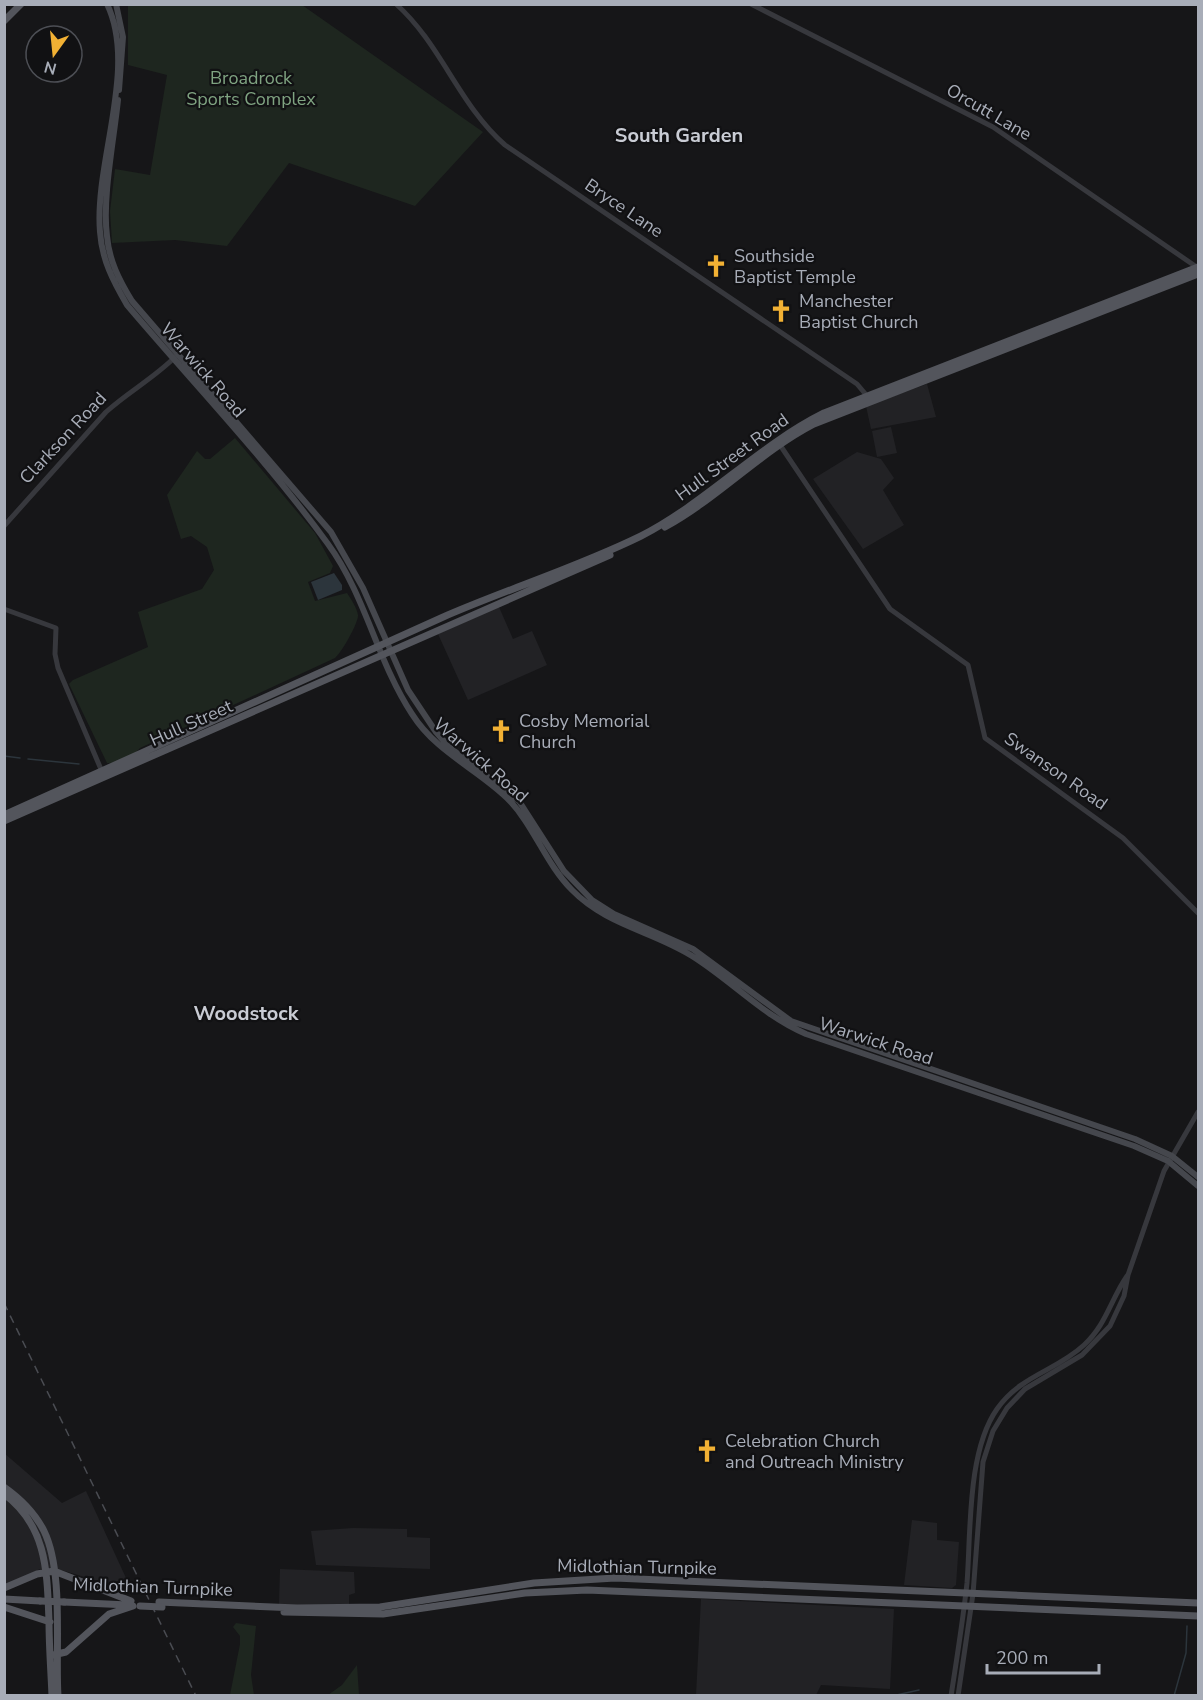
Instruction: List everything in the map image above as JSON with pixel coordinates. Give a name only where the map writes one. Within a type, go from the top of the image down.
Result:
[{"type":"main road","points":[[4,21],[21,4]]},
{"type":"main road","name":"Warwick Road","points":[[107,4],[114,26],[118,54],[99,214],[105,262],[112,279],[127,305],[331,532],[363,588],[408,690],[436,732],[450,747],[519,801],[564,871],[582,891],[603,908],[693,949],[769,1007],[802,1026],[994,1089],[1135,1139],[1198,1178]]},
{"type":"main road","name":"Warwick Road","points":[[116,4],[123,51],[106,217],[106,235],[113,265],[132,301],[175,357],[329,544],[349,579],[403,700],[421,727],[450,756],[506,797],[524,818],[563,881],[582,900],[604,916],[691,955],[758,1007],[793,1029],[1170,1159],[1198,1186]]},
{"type":"main road","name":"Hull Street Road","points":[[290,686],[387,642],[639,536],[696,502],[779,443],[814,424],[869,399],[1198,269]]},
{"type":"main road","name":"Hull Street Road","points":[[391,652],[654,534],[700,506],[779,443]]},
{"type":"main road","name":"Hull Street","points":[[4,815],[391,652]]},
{"type":"main road","name":"Hull Street","points":[[4,822],[290,686]]},
{"type":"main road","points":[[4,1487],[28,1507],[47,1538],[51,1571],[46,1600],[52,1622],[52,1695]]},
{"type":"main road","points":[[4,1494],[19,1506],[33,1524],[51,1571]]},
{"type":"main road","points":[[38,1574],[45,1559]]},
{"type":"main road","points":[[4,1588],[51,1571],[136,1603]]},
{"type":"main road","name":"Midlothian Turnpike","points":[[4,1597],[288,1608],[380,1607],[534,1582],[602,1578],[1198,1604]]},
{"type":"main road","name":"Midlothian Turnpike","points":[[161,1604],[369,1615],[525,1593],[574,1590],[1198,1616]]},
{"type":"main road","points":[[52,1657],[66,1652],[109,1614],[136,1603]]},
{"type":"main road","points":[[4,1607],[52,1622]]},
{"type":"main road","points":[[52,1657],[58,1695]]},
{"type":"street","name":"Bryce Lane","points":[[396,4],[426,35],[460,94],[487,129],[505,145],[857,384],[869,399]]},
{"type":"street","name":"Orcutt Lane","points":[[751,4],[993,127],[1198,269]]},
{"type":"street","name":"Clarkson Road","points":[[4,526],[106,412],[156,376],[175,357]]},
{"type":"street","name":"Swanson Road","points":[[779,443],[889,608],[968,665],[986,739],[1123,838],[1198,913]]},
{"type":"street","points":[[4,609],[56,628],[55,654],[62,680],[103,775]]},
{"type":"street","points":[[958,1695],[978,1482],[986,1449],[1003,1413],[1030,1385],[1077,1359],[1102,1337],[1120,1308],[1127,1289],[1128,1275],[1170,1159],[1198,1112]]},
{"type":"street","points":[[951,1695],[968,1607]]},
{"type":"shaded area","points":[[927,384],[936,417],[871,429],[866,406]]},
{"type":"shaded area","points":[[891,427],[897,453],[877,457],[872,431]]},
{"type":"shaded area","points":[[857,452],[881,459],[894,478],[883,490],[904,525],[863,549],[813,479]]},
{"type":"shaded area","points":[[334,573],[342,585],[342,590],[318,600],[311,582]]},
{"type":"shaded area","points":[[499,607],[513,639],[532,631],[547,665],[468,700],[438,634]]},
{"type":"shaded area","points":[[4,1453],[62,1503],[86,1491],[132,1591],[61,1570],[40,1569],[5,1587]]},
{"type":"shaded area","points":[[912,1520],[937,1523],[937,1540],[959,1542],[956,1585],[952,1588],[904,1585]]},
{"type":"shaded area","points":[[353,1528],[407,1529],[407,1537],[430,1538],[430,1569],[316,1565],[311,1531]]},
{"type":"shaded area","points":[[280,1569],[354,1572],[355,1593],[349,1595],[349,1605],[279,1605]]},
{"type":"shaded area","points":[[701,1599],[894,1609],[890,1689],[821,1685],[816,1695],[696,1695]]},
{"type":"green space","name":"Broadrock Sports Complex","points":[[128,5],[302,5],[483,132],[415,206],[289,163],[227,246],[175,240],[112,243],[110,211],[115,169],[150,175],[167,75],[128,65]]},
{"type":"green space","points":[[235,438],[315,533],[333,566],[330,573],[308,582],[315,601],[347,593],[354,604],[358,619],[335,658],[140,748],[125,759],[107,763],[69,684],[73,680],[148,647],[138,612],[202,589],[214,570],[207,547],[191,536],[181,539],[167,495],[197,451],[205,459],[210,459]]},
{"type":"green space","points":[[236,1623],[256,1626],[251,1675],[254,1695],[230,1695],[240,1644],[240,1636],[233,1627]]},
{"type":"green space","points":[[357,1665],[359,1695],[328,1695],[342,1685]]},
{"type":"waterway","points":[[4,756],[20,758]]},
{"type":"waterway","points":[[28,759],[79,764]]},
{"type":"waterway","points":[[1174,1696],[1186,1653],[1187,1626]]},
{"type":"waterway","points":[[892,1696],[919,1690]]},
{"type":"railway","points":[[4,1303],[196,1696]]},
{"type":"place","name":"Southside Baptist Temple","points":[[716,266]]},
{"type":"place","name":"Manchester Baptist Church","points":[[781,311]]},
{"type":"place","name":"Cosby Memorial Church","points":[[501,731]]},
{"type":"place","name":"Celebration Church and Outreach Ministry","points":[[707,1451]]},
{"type":"district","name":"South Garden","points":[[679,135]]},
{"type":"district","name":"Woodstock","points":[[246,1013]]}]
